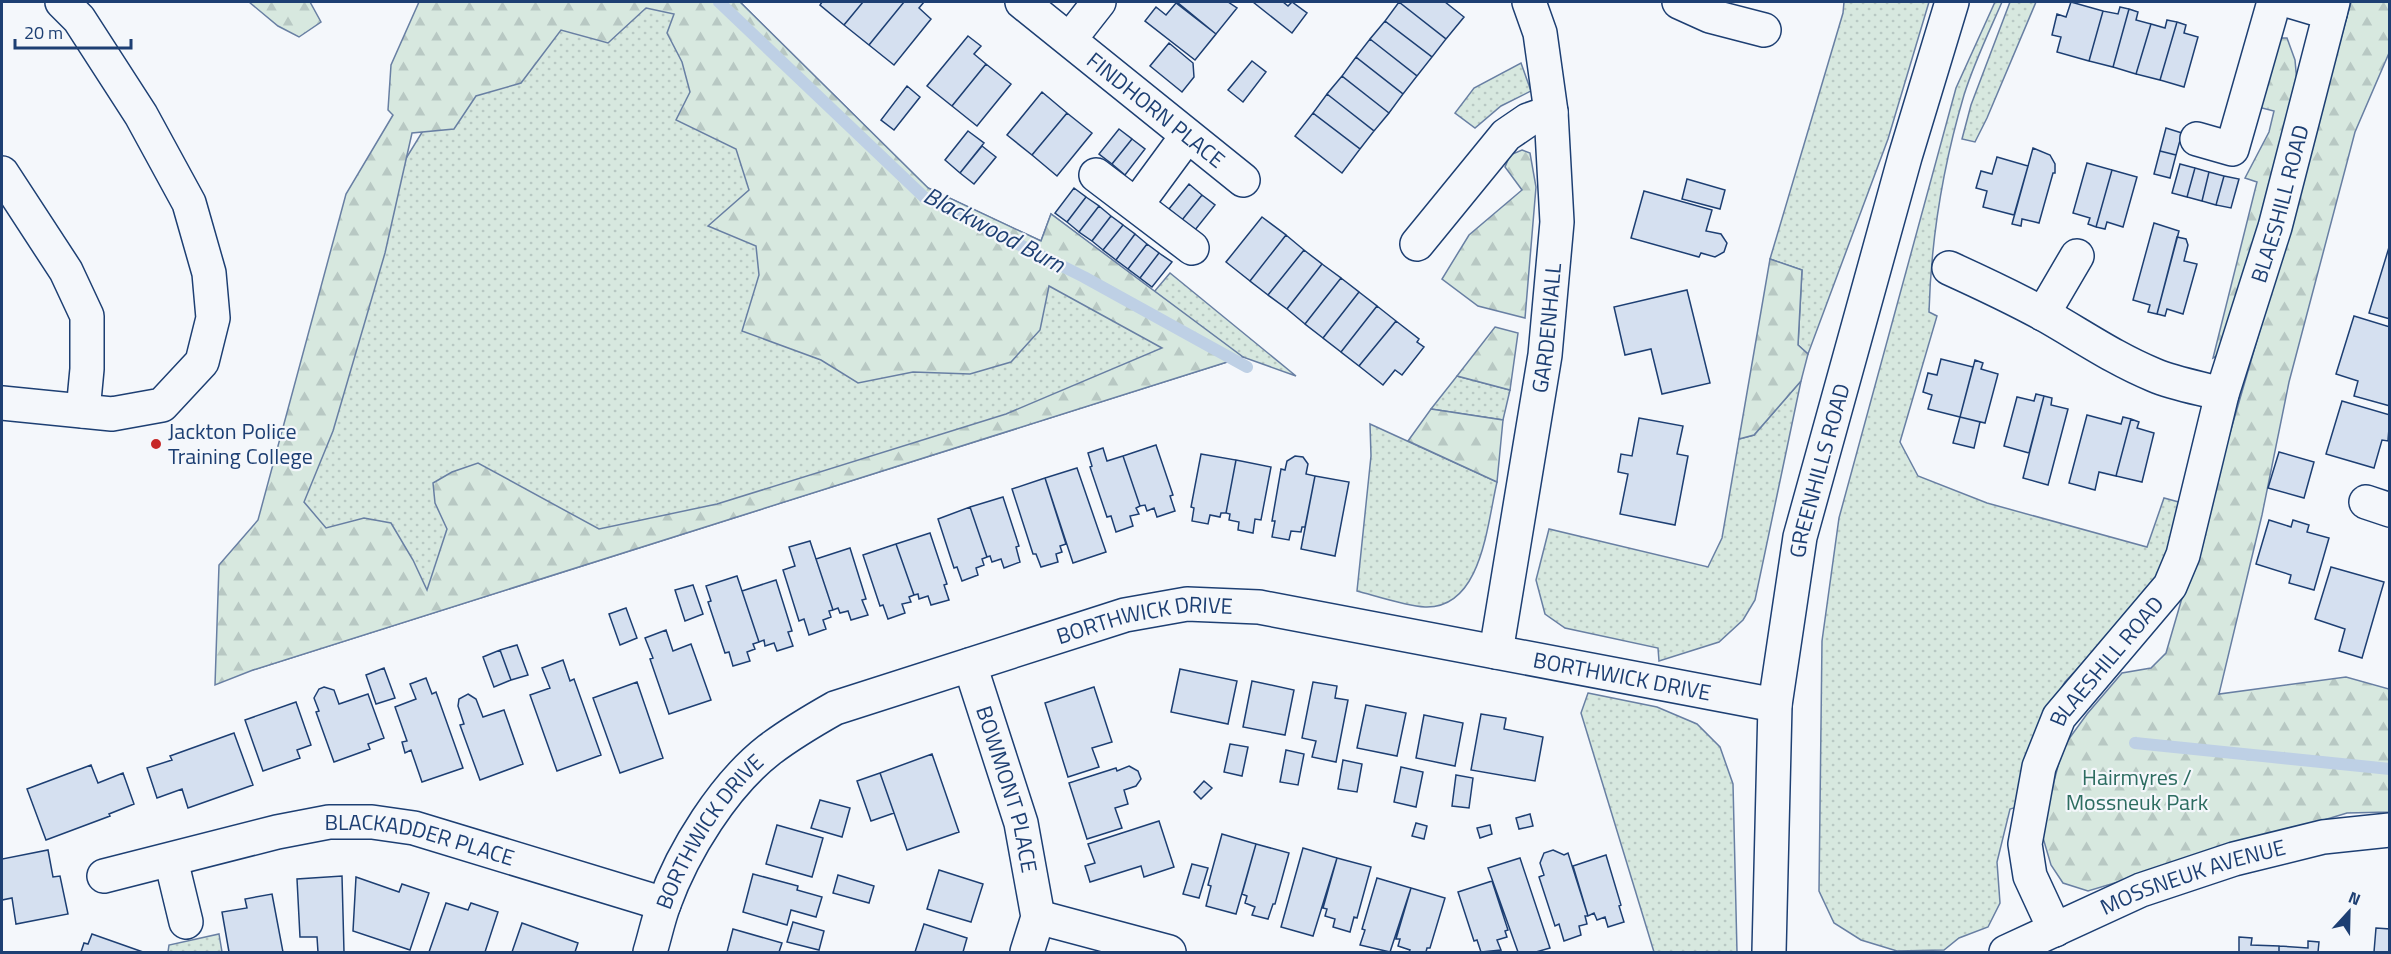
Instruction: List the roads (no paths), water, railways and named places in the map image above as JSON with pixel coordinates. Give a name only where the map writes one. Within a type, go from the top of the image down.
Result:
[{"type":"street","points":[[2,403],[112,414],[162,405],[202,362],[213,318],[209,273],[189,203],[141,115],[79,19],[62,2]]},
{"type":"street","name":"FINDHORN PLACE","points":[[1022,2],[1243,180]]},
{"type":"street","name":"FINDHORN PLACE","points":[[1070,39],[1099,2]]},
{"type":"street","name":"GARDENHALL","points":[[1496,652],[1545,355],[1557,222],[1551,112],[1540,33],[1529,2]]},
{"type":"street","points":[[1679,2],[1710,16],[1764,30]]},
{"type":"street","name":"GREENHILLS ROAD","points":[[1769,952],[1775,705],[1800,537],[1905,157],[1952,2]]},
{"type":"street","points":[[2197,139],[2232,149],[2274,2]]},
{"type":"street","name":"BLAESHILL ROAD","points":[[2055,930],[2030,876],[2025,844],[2039,767],[2059,717],[2170,586],[2186,545],[2222,394],[2276,227],[2331,7],[2293,2]]},
{"type":"street","points":[[1417,244],[1506,135],[1528,120],[1551,112]]},
{"type":"street","points":[[1137,204],[1187,136]]},
{"type":"street","points":[[2,173],[66,271],[87,316],[87,369],[83,411]]},
{"type":"street","points":[[1096,175],[1192,248]]},
{"type":"street","points":[[2043,314],[2078,256]]},
{"type":"street","points":[[1949,268],[2043,314],[2136,368],[2158,377],[2222,394]]},
{"type":"street","name":"BORTHWICK DRIVE","points":[[650,952],[664,904],[682,863],[714,811],[746,772],[767,751],[835,708],[1125,615],[1187,604],[1258,607],[1775,705]]},
{"type":"street","name":"BOWMONT PLACE","points":[[970,665],[1021,823],[1038,917],[1027,952]]},
{"type":"street","name":"BLACKADDER PLACE","points":[[104,876],[277,832],[329,822],[372,822],[414,828],[664,904]]},
{"type":"street","name":"MOSSNEUK AVENUE","points":[[2006,952],[2141,890],[2234,859],[2323,837],[2390,830]]},
{"type":"street","points":[[171,860],[186,922]]},
{"type":"street","points":[[1038,917],[1169,952]]},
{"type":"waterway","name":"Blackwood Burn","points":[[719,2],[924,197],[1084,277],[1247,367]]},
{"type":"waterway","name":"Blackwood Burn","points":[[2135,743],[2390,769]]},
{"type":"place","name":"Jackton Police Training College","points":[[156,444]]},
{"type":"park label","name":"Hairmyres / Mossneuk Park","points":[[2137,790]]}]
